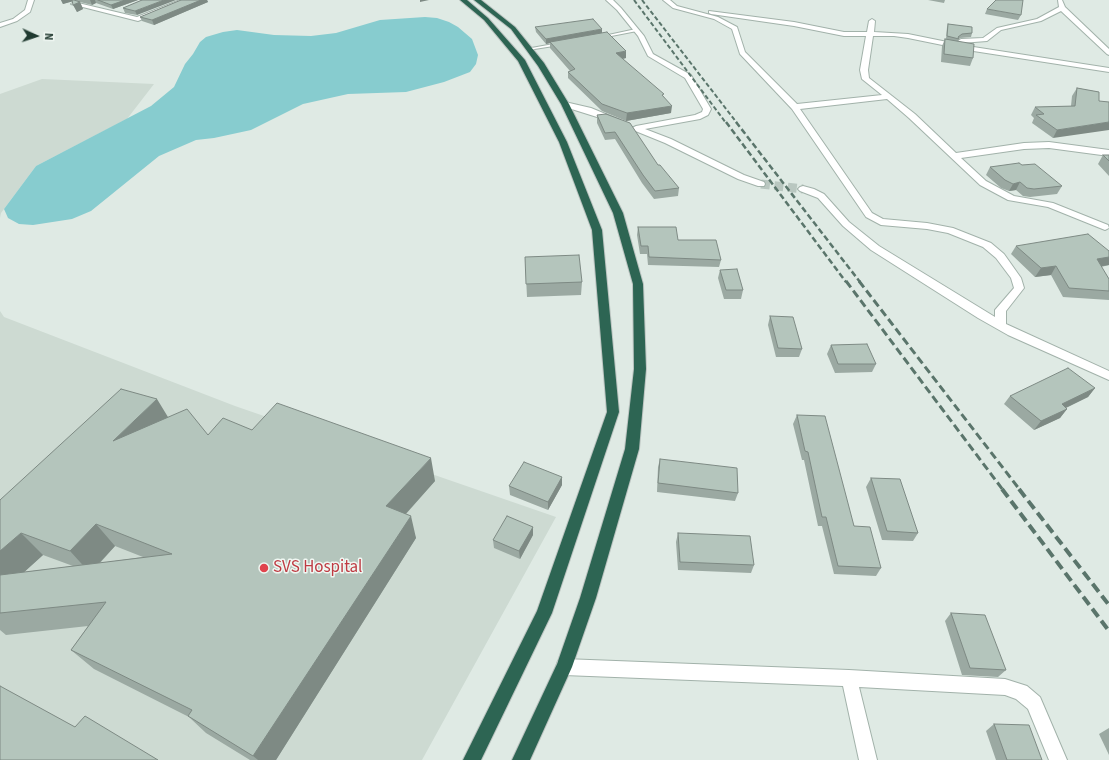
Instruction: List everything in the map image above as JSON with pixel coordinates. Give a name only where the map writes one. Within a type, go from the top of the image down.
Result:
[{"type":"highway","points":[[462,0],[486,19],[521,60],[564,142],[597,230],[613,412],[544,613],[472,760]]},
{"type":"highway","points":[[477,0],[513,28],[541,65],[565,104],[618,213],[638,284],[640,369],[632,449],[588,598],[564,667],[521,760]]},
{"type":"street","points":[[0,25],[15,20],[28,11],[31,0]]},
{"type":"street","points":[[74,4],[133,19],[140,18],[186,0]]},
{"type":"street","points":[[609,0],[619,9],[646,43],[647,51],[650,55],[680,70],[688,77],[707,109],[705,113],[696,117],[630,126]]},
{"type":"street","points":[[666,0],[675,7],[716,18],[735,28],[742,53],[795,107],[869,215],[881,222],[926,226],[950,230],[987,246],[1000,256],[1016,278],[1019,288],[1000,310],[1001,326]]},
{"type":"street","points":[[1060,0],[1062,8],[1109,53]]},
{"type":"street","points":[[112,14],[126,8]]},
{"type":"street","points":[[942,42],[985,40],[999,29],[1039,20],[1062,8]]},
{"type":"street","points":[[690,11],[733,14],[844,34],[894,34],[967,48],[1109,70]]},
{"type":"street","points":[[872,21],[864,70],[866,79],[912,116],[983,183],[1011,198],[1050,206],[1108,228]]},
{"type":"street","points":[[795,107],[888,97]]},
{"type":"street","points":[[565,104],[588,110],[668,140],[741,177],[761,184]]},
{"type":"street","points":[[955,156],[1024,146],[1050,146],[1109,153]]},
{"type":"street","points":[[803,189],[821,196],[846,224],[875,248],[1001,326],[1109,376]]},
{"type":"street","points":[[564,667],[849,678],[1005,687],[1021,692],[1034,703],[1058,760]]},
{"type":"street","points":[[849,678],[868,760]]},
{"type":"lane","points":[[594,39],[636,30]]},
{"type":"lane","points":[[528,49],[562,44]]},
{"type":"shaded area","points":[[42,79],[154,84],[127,119],[36,166],[1,213],[0,218],[0,94]]},
{"type":"shaded area","name":"SVS Hospital","points":[[0,311],[4,317],[235,406],[556,517],[422,760],[0,760]]},
{"type":"water","points":[[425,17],[437,18],[449,22],[458,27],[472,39],[478,55],[476,64],[470,72],[444,82],[406,92],[348,94],[303,104],[251,130],[214,138],[196,140],[159,156],[91,211],[72,219],[33,225],[19,224],[8,218],[4,209],[36,166],[151,106],[174,87],[185,64],[200,42],[206,37],[237,30],[274,35],[311,36],[336,33],[380,20]]},
{"type":"building","points":[[72,0],[74,0],[80,2],[73,5]]},
{"type":"building","points":[[98,0],[125,0],[111,5]]},
{"type":"building","points":[[142,0],[164,0],[135,11],[123,8]]},
{"type":"building","points":[[181,0],[201,0],[152,20],[140,17]]},
{"type":"building","points":[[996,0],[1023,0],[1021,15],[987,9]]},
{"type":"building","points":[[593,19],[602,29],[546,39],[535,27]]},
{"type":"building","points":[[948,24],[972,27],[972,33],[962,34],[958,37],[959,39],[947,36]]},
{"type":"building","points":[[607,32],[626,51],[616,53],[664,94],[662,95],[672,106],[627,113],[602,104],[568,72],[575,69],[550,42]]},
{"type":"building","points":[[945,39],[974,44],[973,58],[944,54]]},
{"type":"building","points":[[1077,88],[1099,92],[1099,101],[1109,102],[1109,122],[1057,130],[1036,115],[1044,114],[1035,107],[1075,106]]},
{"type":"building","points":[[606,114],[630,123],[658,165],[660,165],[679,188],[655,191],[615,132],[605,133],[597,115]]},
{"type":"building","points":[[1103,155],[1109,155],[1109,161]]},
{"type":"building","points":[[1019,163],[1022,165],[1035,164],[1062,186],[1034,189],[1027,188],[1020,182],[1013,184],[1005,180],[990,167]]},
{"type":"building","points":[[638,227],[676,227],[678,240],[716,240],[721,260],[649,257],[648,246],[641,246]]},
{"type":"building","points":[[1088,234],[1109,251],[1109,257],[1097,259],[1109,279],[1109,291],[1069,288],[1056,266],[1041,268],[1016,246]]},
{"type":"building","points":[[579,255],[582,282],[526,284],[525,257]]},
{"type":"building","points":[[737,269],[743,290],[726,290],[720,270]]},
{"type":"building","points":[[770,316],[793,317],[802,349],[778,348]]},
{"type":"building","points":[[867,344],[876,364],[838,364],[831,345]]},
{"type":"building","points":[[1068,368],[1095,388],[1062,404],[1067,409],[1041,421],[1010,396]]},
{"type":"building","points":[[121,389],[157,399],[113,441],[187,409],[208,435],[223,418],[252,430],[277,403],[431,458],[386,506],[411,516],[253,756],[188,716],[192,710],[71,650],[106,602],[0,613],[0,575],[172,554],[96,524],[70,551],[21,533],[0,551],[0,500]]},
{"type":"building","points":[[797,415],[825,416],[854,526],[870,527],[881,568],[838,566],[826,517],[822,517],[808,452],[805,451]]},
{"type":"building","points":[[660,459],[737,468],[738,493],[658,483]]},
{"type":"building","points":[[524,462],[562,477],[548,502],[509,486]]},
{"type":"building","points":[[871,478],[900,479],[918,533],[887,531]]},
{"type":"building","points":[[507,516],[533,527],[519,551],[493,540]]},
{"type":"building","points":[[678,533],[750,536],[754,565],[680,562]]},
{"type":"building","points":[[951,613],[985,615],[1006,670],[970,668]]},
{"type":"building","points":[[0,686],[75,727],[85,716],[158,760],[0,760]]},
{"type":"building","points":[[994,724],[1029,725],[1042,760],[1007,760]]},
{"type":"tunnel","points":[[761,184],[803,189]]},
{"type":"railway","points":[[634,0],[726,123]]},
{"type":"railway","points":[[642,0],[737,123]]},
{"type":"railway","points":[[726,122],[846,282]]},
{"type":"railway","points":[[736,122],[860,282]]},
{"type":"railway","points":[[846,281],[1003,490]]},
{"type":"railway","points":[[859,281],[1020,490]]},
{"type":"railway","points":[[1002,489],[1109,631]]},
{"type":"railway","points":[[1019,489],[1109,605]]},
{"type":"place","name":"SVS Hospital","points":[[264,568]]}]
